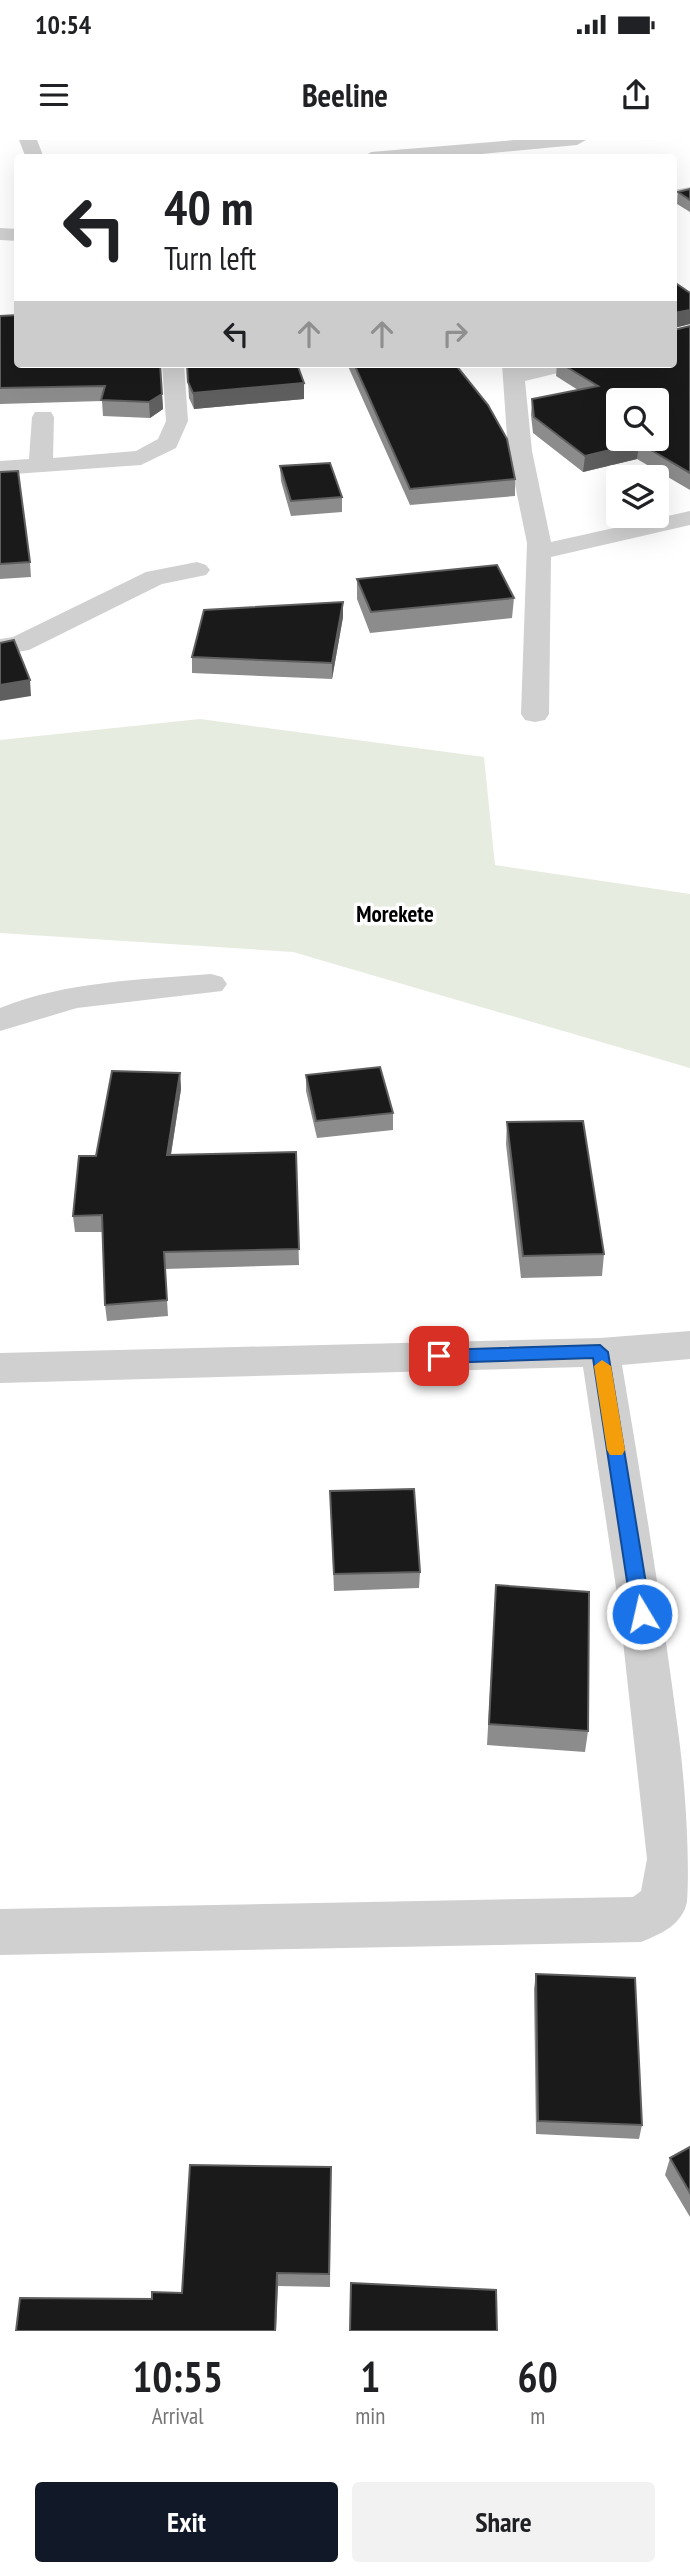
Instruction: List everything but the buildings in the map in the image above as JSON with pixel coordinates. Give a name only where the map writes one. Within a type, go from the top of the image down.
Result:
[{"type":"street","points":[[412,154],[577,140]]},
{"type":"street","points":[[0,468],[141,458],[168,443],[177,421],[173,368]]},
{"type":"street","points":[[515,370],[520,451],[538,552],[535,714]]},
{"type":"street","points":[[41,466],[43,416]]},
{"type":"street","points":[[538,552],[690,518]]},
{"type":"street","points":[[0,646],[20,643],[155,577],[197,570]]},
{"type":"street","points":[[0,1020],[30,1007],[64,999],[211,984]]},
{"type":"street","points":[[0,1367],[600,1352],[690,1345]]},
{"type":"street","points":[[0,1931],[641,1919],[663,1904],[671,1859],[642,1614],[600,1352]]},
{"type":"shaded area","points":[[200,719],[484,757],[495,865],[690,894],[690,1068],[293,952],[0,933],[0,740]]},
{"type":"slow traffic","points":[[602,1366],[616,1450]]},
{"type":"district","name":"Morekete","points":[[395,914]]},
{"type":"route","points":[[439,1356],[600,1352],[642,1614]]}]
